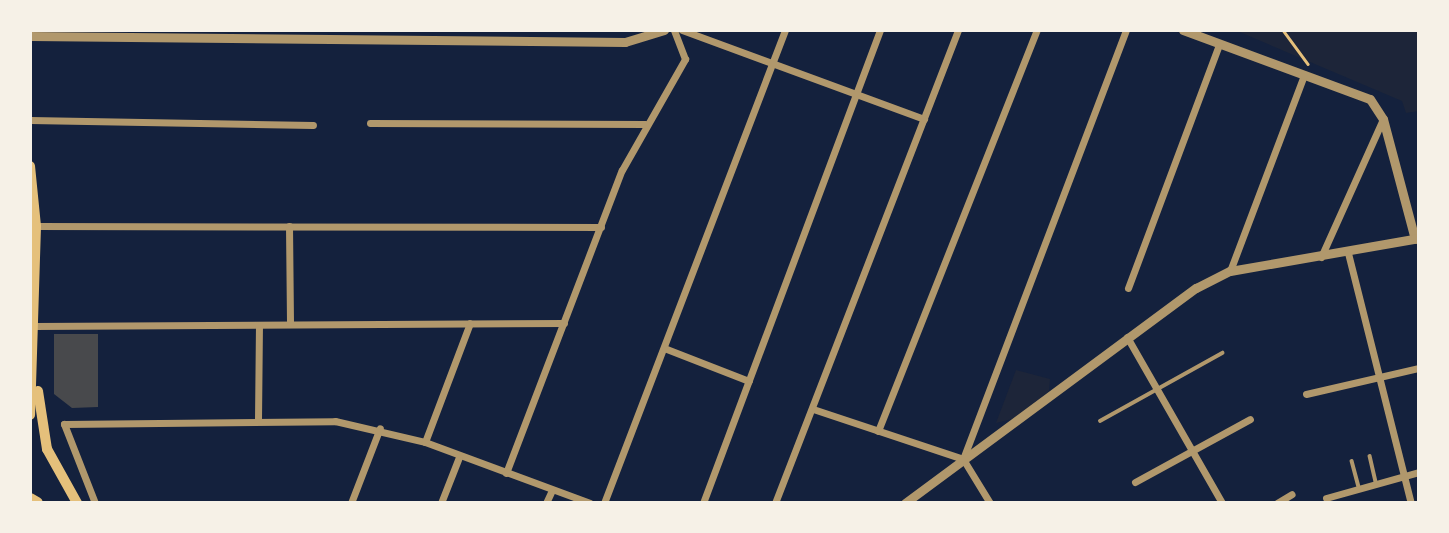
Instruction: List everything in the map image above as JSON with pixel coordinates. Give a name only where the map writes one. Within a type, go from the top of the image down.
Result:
[{"type":"highway","points":[[30,499],[37,503]]},
{"type":"main road","points":[[30,166],[36,226],[34,367],[30,415]]},
{"type":"main road","points":[[34,367],[47,449],[77,503]]},
{"type":"street","points":[[224,30],[224,41]]},
{"type":"street","points":[[514,30],[514,42]]},
{"type":"street","points":[[30,36],[224,41],[625,42],[664,30]]},
{"type":"street","points":[[506,473],[601,226],[645,124],[685,59],[674,30]]},
{"type":"street","points":[[682,30],[924,119]]},
{"type":"street","points":[[604,503],[785,30]]},
{"type":"street","points":[[703,503],[880,30]]},
{"type":"street","points":[[775,503],[958,30]]},
{"type":"street","points":[[878,431],[1037,30]]},
{"type":"street","points":[[963,460],[1126,30]]},
{"type":"street","points":[[905,503],[1196,288],[1230,271],[1348,253],[1417,239],[1383,119],[1370,99],[1183,30]]},
{"type":"street","points":[[1128,288],[1219,44]]},
{"type":"street","points":[[1230,271],[1304,75]]},
{"type":"street","points":[[1321,257],[1383,119]]},
{"type":"street","points":[[30,120],[313,125]]},
{"type":"street","points":[[370,123],[645,124]]},
{"type":"street","points":[[36,226],[601,226]]},
{"type":"street","points":[[289,226],[290,324]]},
{"type":"street","points":[[1348,253],[1411,503]]},
{"type":"street","points":[[425,442],[470,323]]},
{"type":"street","points":[[34,326],[564,323]]},
{"type":"street","points":[[258,419],[259,325]]},
{"type":"street","points":[[1127,337],[1222,503]]},
{"type":"street","points":[[664,348],[749,380]]},
{"type":"street","points":[[1306,394],[1419,368]]},
{"type":"street","points":[[813,409],[963,460],[990,503]]},
{"type":"street","points":[[95,503],[64,424],[258,419],[335,421],[380,428],[425,442],[459,457],[590,503]]},
{"type":"street","points":[[1135,482],[1250,419]]},
{"type":"street","points":[[351,503],[380,428]]},
{"type":"street","points":[[441,503],[459,457]]},
{"type":"street","points":[[1326,498],[1419,472]]},
{"type":"street","points":[[547,503],[552,489]]},
{"type":"street","points":[[1277,503],[1292,494]]},
{"type":"lane","points":[[1100,421],[1155,387],[1222,353]]},
{"type":"lane","points":[[1370,456],[1377,484]]},
{"type":"lane","points":[[1352,461],[1359,489]]},
{"type":"path","points":[[1283,30],[1320,80]]},
{"type":"shaded area","points":[[1235,30],[1419,30],[1419,111],[1406,113],[1402,101]]},
{"type":"shaded area","points":[[1016,370],[1050,379],[1049,391],[1016,418],[996,423]]},
{"type":"building","points":[[54,334],[98,334],[98,407],[72,408],[54,394]]}]
